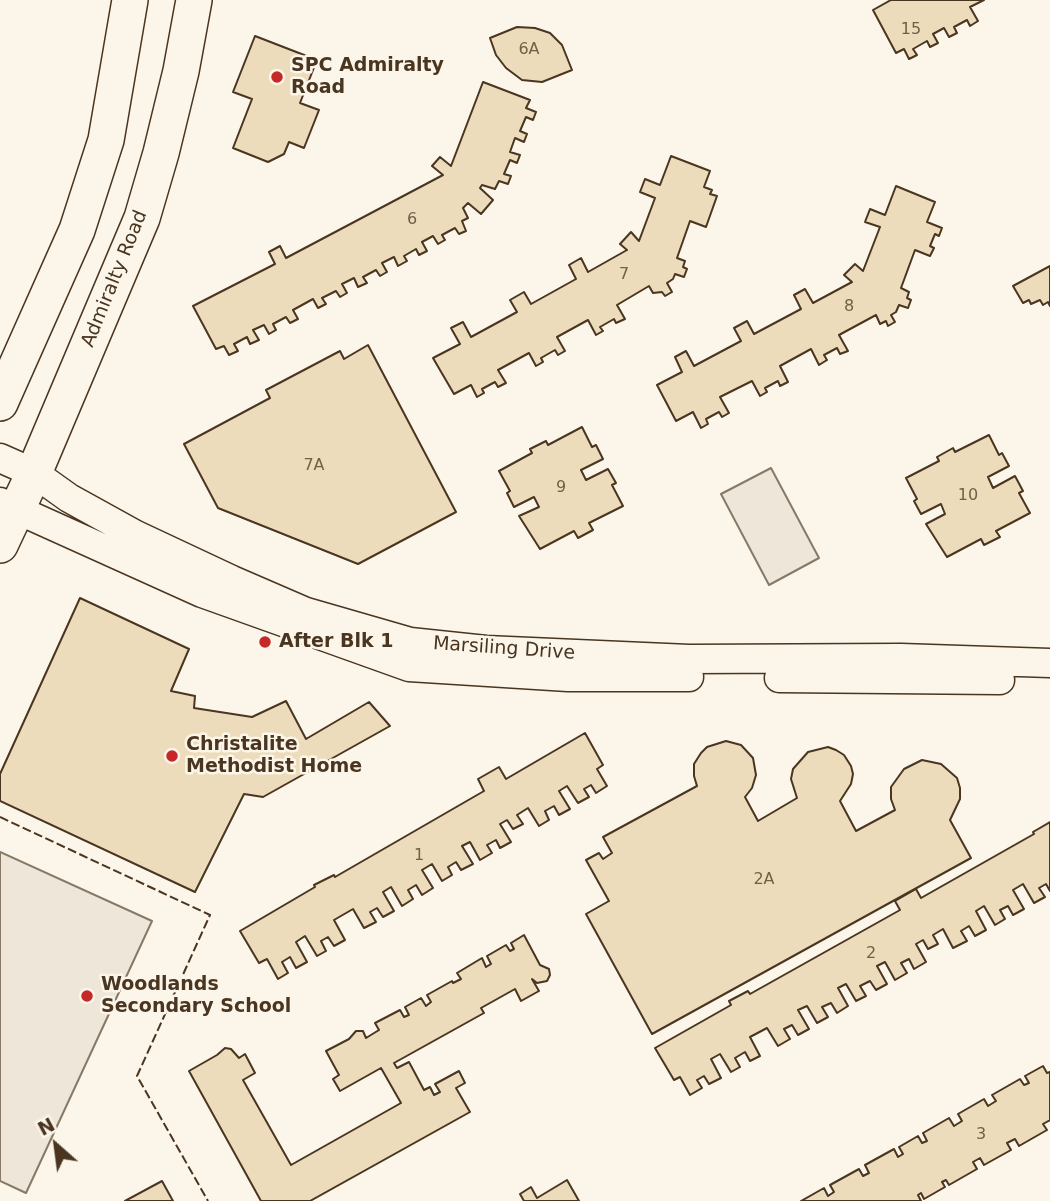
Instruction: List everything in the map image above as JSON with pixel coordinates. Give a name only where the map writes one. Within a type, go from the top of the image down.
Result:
[{"type":"main road","points":[[0,403],[81,217],[106,140],[130,0]]},
{"type":"main road","name":"Admiralty Road","points":[[0,545],[9,506],[34,473],[142,218],[181,71],[194,0]]},
{"type":"street","name":"Marsiling Drive","points":[[0,458],[34,473],[69,498],[125,529],[232,580],[306,612],[410,642],[486,650],[689,659],[901,658],[1050,663]]},
{"type":"street","name":"Marsiling Drive","points":[[9,506],[202,593],[409,667],[568,677],[982,680],[1050,678]]},
{"type":"shaded area","points":[[771,468],[819,558],[769,585],[721,494]]},
{"type":"shaded area","points":[[0,852],[152,921],[26,1193],[0,1181]]},
{"type":"building","points":[[891,0],[984,0],[970,7],[978,21],[970,26],[967,20],[954,27],[957,33],[949,37],[944,28],[933,34],[938,43],[930,47],[927,41],[913,49],[917,55],[909,59],[904,49],[896,53],[873,10]]},
{"type":"building","points":[[517,27],[535,28],[550,33],[562,45],[572,70],[542,82],[522,80],[506,68],[496,55],[490,38]]},
{"type":"building","points":[[255,36],[317,60],[300,103],[319,110],[304,148],[289,142],[284,154],[268,162],[233,148],[252,99],[233,92]]},
{"type":"building","points":[[483,82],[530,100],[526,108],[536,112],[533,120],[526,117],[520,131],[527,134],[524,142],[515,138],[510,152],[520,155],[517,163],[510,160],[504,174],[511,176],[508,184],[499,181],[495,189],[482,185],[480,188],[493,200],[481,214],[468,203],[463,208],[468,218],[462,221],[466,231],[459,234],[455,228],[442,235],[445,240],[438,244],[433,236],[422,242],[427,251],[419,255],[416,249],[404,256],[407,261],[398,266],[394,257],[382,263],[387,272],[380,276],[376,270],[363,277],[367,283],[358,287],[354,278],[342,284],[347,293],[340,297],[336,291],[322,298],[326,304],[318,308],[313,299],[293,310],[298,319],[290,323],[286,317],[273,324],[276,330],[269,334],[264,325],[253,330],[259,340],[250,344],[247,337],[234,344],[238,351],[229,355],[224,346],[216,349],[193,306],[275,264],[269,252],[280,246],[286,258],[443,175],[432,166],[440,157],[451,166]]},
{"type":"building","points":[[671,156],[710,171],[704,187],[712,190],[710,194],[717,196],[706,227],[690,221],[677,258],[685,261],[683,267],[687,269],[684,277],[675,274],[667,283],[672,292],[665,296],[662,292],[653,293],[649,286],[617,305],[625,319],[616,323],[614,319],[600,327],[603,331],[596,335],[588,320],[557,337],[565,351],[558,355],[555,350],[541,358],[543,362],[536,366],[529,353],[498,370],[506,383],[498,387],[495,382],[482,389],[484,393],[477,397],[471,385],[454,394],[433,358],[460,344],[451,328],[463,322],[471,337],[517,312],[510,300],[524,292],[531,304],[576,279],[569,265],[581,258],[588,272],[627,250],[620,244],[631,232],[639,241],[655,198],[640,192],[645,179],[660,185]]},
{"type":"building","points":[[896,186],[935,202],[927,222],[942,228],[939,236],[935,234],[930,246],[934,248],[930,256],[915,250],[901,288],[909,292],[907,298],[911,300],[908,308],[899,305],[891,315],[895,322],[888,326],[886,321],[880,324],[876,315],[839,335],[848,351],[840,354],[837,348],[824,355],[827,360],[819,365],[811,349],[780,366],[788,382],[780,386],[778,381],[765,388],[767,392],[760,396],[752,381],[720,397],[729,413],[722,417],[719,412],[706,419],[708,424],[701,428],[693,412],[676,421],[657,385],[682,372],[675,357],[686,351],[694,366],[741,341],[734,328],[747,321],[754,334],[801,309],[794,295],[805,289],[813,303],[852,282],[844,275],[855,264],[863,271],[880,227],[865,222],[870,209],[885,215]]},
{"type":"building","points":[[1050,266],[1050,306],[1048,302],[1043,305],[1040,300],[1031,304],[1029,300],[1023,303],[1013,286]]},
{"type":"building","points":[[368,345],[456,512],[358,564],[218,508],[184,444],[270,398],[266,390],[340,351],[344,359]]},
{"type":"building","points":[[582,427],[592,447],[596,445],[603,459],[581,470],[586,480],[608,469],[616,483],[612,485],[623,506],[589,523],[593,530],[578,538],[574,531],[540,549],[519,516],[539,507],[534,497],[514,507],[507,493],[510,491],[499,471],[532,453],[530,449],[546,441],[548,445]]},
{"type":"building","points":[[989,435],[999,455],[1002,453],[1009,466],[988,477],[993,488],[1015,476],[1023,491],[1019,493],[1030,513],[996,531],[1000,537],[984,545],[981,539],[947,557],[926,524],[945,514],[941,504],[921,514],[906,478],[939,461],[937,457],[953,448],[955,452]]},
{"type":"building","name":"Christalite Methodist Home","points":[[80,598],[189,649],[171,691],[195,696],[194,708],[252,717],[286,701],[306,739],[369,702],[390,726],[263,797],[244,794],[195,892],[0,801],[0,774]]},
{"type":"building","points":[[585,733],[603,765],[597,769],[607,786],[596,793],[591,785],[584,789],[589,797],[578,803],[567,786],[559,791],[570,809],[559,815],[554,806],[545,811],[549,820],[539,826],[528,808],[517,815],[523,824],[513,829],[507,820],[500,824],[511,842],[500,848],[496,840],[487,845],[492,853],[480,860],[470,842],[462,846],[473,864],[461,870],[456,862],[448,867],[452,875],[442,881],[432,864],[422,870],[433,888],[422,895],[416,885],[408,890],[413,899],[402,906],[391,887],[383,892],[394,911],[383,917],[377,908],[370,912],[376,922],[364,928],[353,909],[334,920],[345,940],[334,946],[328,937],[321,941],[326,951],[317,956],[305,936],[296,942],[307,962],[296,968],[290,957],[282,962],[288,973],[278,979],[267,959],[259,963],[240,931],[315,887],[314,885],[334,875],[335,877],[484,791],[478,779],[499,767],[506,779]]},
{"type":"building","points":[[726,741],[741,745],[753,758],[756,775],[752,788],[745,797],[758,821],[797,798],[791,779],[793,769],[808,752],[828,747],[844,755],[851,766],[851,784],[840,801],[856,831],[895,810],[891,787],[904,769],[922,760],[941,764],[957,778],[960,799],[950,820],[971,858],[652,1034],[586,914],[609,901],[586,860],[599,853],[603,859],[612,853],[603,837],[697,786],[694,764],[701,753],[707,747]]},
{"type":"building","points":[[1050,822],[1050,891],[1046,884],[1039,888],[1045,897],[1034,903],[1023,884],[1013,890],[1024,909],[1013,915],[1008,906],[1000,910],[1005,919],[995,925],[984,906],[976,911],[986,930],[975,936],[969,926],[961,931],[967,941],[953,948],[943,929],[933,935],[938,944],[928,949],[923,940],[916,944],[926,962],[914,969],[909,959],[901,963],[907,973],[895,980],[885,962],[877,966],[887,984],[876,990],[870,981],[860,986],[866,996],[856,1001],[846,984],[838,988],[848,1006],[837,1013],[831,1003],[822,1007],[828,1017],[817,1023],[807,1006],[798,1010],[809,1029],[798,1035],[792,1025],[784,1029],[790,1039],[778,1046],[767,1028],[750,1037],[760,1056],[750,1061],[745,1052],[735,1058],[740,1067],[731,1072],[720,1054],[711,1059],[721,1078],[709,1084],[704,1076],[697,1080],[702,1088],[690,1095],[680,1077],[674,1080],[655,1048],[731,1005],[729,1001],[748,991],[750,994],[900,910],[895,901],[916,889],[921,898],[1034,834],[1033,832]]},
{"type":"building","points":[[524,935],[540,965],[549,969],[547,981],[537,983],[532,979],[539,991],[521,1001],[515,989],[481,1008],[484,1013],[394,1063],[397,1068],[409,1062],[424,1090],[430,1087],[434,1095],[440,1092],[435,1084],[459,1071],[465,1083],[456,1088],[470,1112],[310,1201],[261,1201],[189,1071],[225,1048],[231,1049],[239,1058],[245,1054],[255,1073],[243,1080],[291,1165],[401,1103],[381,1068],[340,1091],[333,1079],[339,1075],[326,1051],[349,1039],[356,1031],[363,1031],[366,1038],[379,1030],[375,1023],[400,1010],[404,1017],[409,1015],[405,1007],[421,998],[426,1006],[431,1002],[427,995],[461,979],[457,973],[482,958],[486,967],[491,964],[487,956],[506,945],[510,951],[514,949],[511,943]]},
{"type":"building","points":[[1043,1066],[1047,1073],[1050,1072],[1050,1120],[1043,1124],[1047,1130],[1019,1146],[1015,1139],[1007,1143],[1011,1150],[984,1165],[980,1158],[973,1162],[977,1169],[949,1185],[946,1180],[942,1182],[945,1187],[924,1199],[921,1193],[918,1195],[921,1201],[801,1201],[824,1188],[828,1196],[834,1192],[830,1185],[859,1169],[863,1176],[869,1173],[865,1165],[894,1149],[898,1157],[903,1154],[899,1147],[918,1136],[922,1143],[927,1141],[923,1133],[949,1118],[954,1126],[962,1121],[958,1114],[984,1099],[988,1106],[996,1101],[992,1095],[1020,1079],[1024,1085],[1029,1083],[1025,1076]]},
{"type":"building","points":[[567,1180],[579,1201],[524,1201],[520,1194],[531,1187],[537,1198]]},
{"type":"building","points":[[162,1181],[173,1201],[125,1201]]},
{"type":"fence","points":[[0,817],[210,915],[137,1076],[208,1201]]},
{"type":"place","name":"SPC Admiralty Road","points":[[277,77]]},
{"type":"place","name":"After Blk 1","points":[[265,642]]},
{"type":"place","name":"Christalite Methodist Home","points":[[172,756]]},
{"type":"place","name":"Woodlands Secondary School","points":[[87,996]]}]
